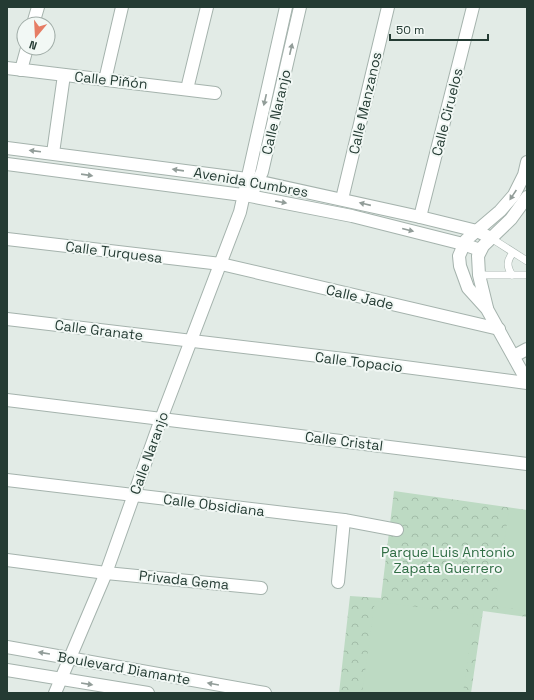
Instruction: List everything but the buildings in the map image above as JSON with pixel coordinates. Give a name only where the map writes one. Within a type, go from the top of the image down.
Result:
[{"type":"street","points":[[105,80],[122,7]]},
{"type":"street","points":[[187,89],[207,7]]},
{"type":"street","name":"Calle Naranjo","points":[[56,693],[60,680],[106,573],[161,419],[192,341],[252,180],[286,7]]},
{"type":"street","name":"Calle Naranjo","points":[[252,180],[262,172],[300,7]]},
{"type":"street","name":"Calle Manzanos","points":[[342,199],[388,7]]},
{"type":"street","name":"Calle Ciruelos","points":[[420,218],[473,7]]},
{"type":"street","points":[[21,70],[24,56]]},
{"type":"street","name":"Calle Piñón","points":[[7,68],[215,93]]},
{"type":"street","points":[[53,153],[64,75]]},
{"type":"street","name":"Avenida Cumbres","points":[[7,148],[252,180],[342,199],[476,231],[491,238]]},
{"type":"street","points":[[527,162],[524,175],[514,195],[464,244],[459,256],[461,272],[468,288],[487,309],[527,382]]},
{"type":"street","name":"Avenida Cumbres","points":[[7,164],[246,196],[352,216],[464,244],[480,250]]},
{"type":"street","points":[[487,309],[479,275],[478,256],[480,250],[511,219],[527,197]]},
{"type":"street","name":"Calle Turquesa","points":[[7,239],[221,264]]},
{"type":"street","name":"Calle Jade","points":[[221,264],[499,329]]},
{"type":"street","name":"Calle Granate","points":[[7,319],[192,341]]},
{"type":"street","name":"Calle Topacio","points":[[192,341],[527,382]]},
{"type":"street","points":[[514,356],[527,349]]},
{"type":"street","name":"Calle Cristal","points":[[7,400],[527,464]]},
{"type":"street","name":"Calle Obsidiana","points":[[7,480],[344,520],[397,530]]},
{"type":"street","points":[[338,582],[344,520]]},
{"type":"street","name":"Privada Gema","points":[[7,560],[106,573],[262,588]]},
{"type":"street","name":"Boulevard Diamante","points":[[7,647],[265,693]]},
{"type":"street","name":"Boulevard Diamante","points":[[7,670],[60,680],[148,693]]},
{"type":"lane","points":[[491,238],[527,261]]},
{"type":"lane","points":[[512,274],[508,268],[508,260],[513,253]]},
{"type":"lane","points":[[479,275],[527,275]]},
{"type":"green space","name":"Parque Luis Antonio Zapata Guerrero","points":[[394,491],[527,510],[527,617],[483,611],[471,693],[339,693],[350,596],[381,598]]},
{"type":"green space","points":[[509,509],[527,512],[527,611],[495,606]]},
{"type":"green space","points":[[375,601],[474,615],[463,693],[362,693]]}]
